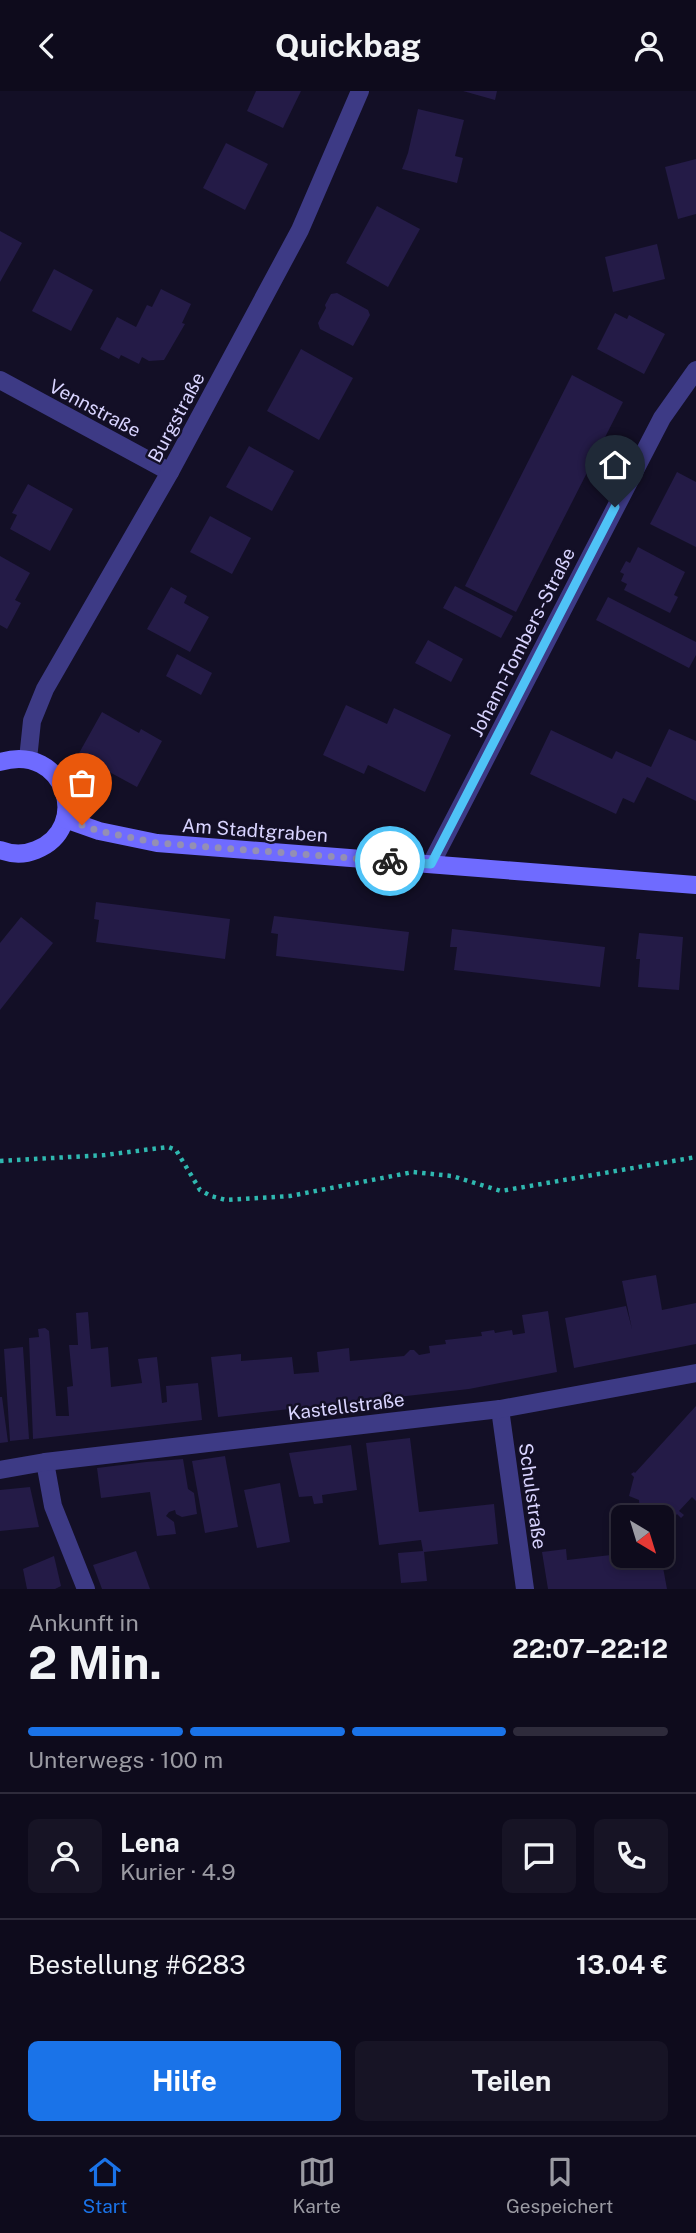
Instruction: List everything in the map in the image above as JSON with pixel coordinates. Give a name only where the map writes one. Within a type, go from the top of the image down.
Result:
[{"type":"main road","points":[[0,762],[14,758],[27,759],[50,769],[61,784],[67,801],[65,819],[57,834],[45,846],[28,853],[10,854],[0,850]]},
{"type":"main road","name":"Am Stadtgraben","points":[[65,819],[99,831],[157,843],[696,885]]},
{"type":"street","name":"Burgstraße","points":[[27,759],[32,721],[45,689],[170,472],[300,230],[360,91]]},
{"type":"street","name":"Johann-Tombers-Straße","points":[[431,864],[662,418],[696,370]]},
{"type":"street","name":"Vennstraße","points":[[0,380],[170,472]]},
{"type":"street","name":"Kastellstraße","points":[[0,1470],[45,1462],[500,1409],[696,1373]]},
{"type":"street","name":"Schulstraße","points":[[500,1409],[525,1589]]},
{"type":"street","points":[[45,1462],[53,1506],[86,1589]]},
{"type":"path","points":[[0,1161],[105,1156],[168,1147],[176,1150],[200,1190],[226,1200],[289,1196],[413,1172],[452,1177],[501,1191],[696,1157]]},
{"type":"building","points":[[256,91],[301,91],[283,128],[247,111]]},
{"type":"building","points":[[463,91],[497,91],[495,100]]},
{"type":"building","points":[[418,109],[464,120],[455,156],[463,158],[457,183],[402,169]]},
{"type":"building","points":[[226,143],[268,164],[245,210],[203,188]]},
{"type":"building","points":[[696,159],[696,214],[678,219],[665,167]]},
{"type":"building","points":[[377,206],[420,229],[388,287],[346,263]]},
{"type":"building","points":[[0,231],[22,243],[0,282]]},
{"type":"building","points":[[657,244],[665,279],[613,292],[605,257]]},
{"type":"building","points":[[54,269],[93,290],[71,331],[32,311]]},
{"type":"building","points":[[161,289],[191,304],[182,323],[185,324],[164,360],[149,361],[142,357],[139,364],[121,355],[119,359],[100,349],[117,317],[136,327],[147,305],[152,307]]},
{"type":"building","points":[[337,293],[368,310],[370,315],[353,346],[320,329],[318,323],[331,294]]},
{"type":"building","points":[[615,313],[627,319],[629,315],[665,334],[644,374],[597,349]]},
{"type":"building","points":[[301,349],[353,378],[319,440],[267,411]]},
{"type":"building","points":[[572,375],[623,402],[516,612],[465,586]]},
{"type":"building","points":[[249,446],[294,471],[272,511],[226,487]]},
{"type":"building","points":[[677,472],[696,482],[696,547],[650,524]]},
{"type":"building","points":[[28,484],[73,509],[50,551],[10,529],[17,515],[12,513]]},
{"type":"building","points":[[210,516],[251,538],[232,574],[190,552]]},
{"type":"building","points":[[638,547],[685,572],[674,595],[678,597],[670,613],[624,590],[627,584],[621,581],[624,574],[620,572],[626,561],[630,563]]},
{"type":"building","points":[[0,556],[30,573],[15,600],[21,603],[7,629],[0,625]]},
{"type":"building","points":[[455,586],[513,616],[501,638],[443,608]]},
{"type":"building","points":[[171,587],[187,596],[184,603],[209,617],[190,652],[147,629]]},
{"type":"building","points":[[608,597],[696,642],[696,655],[689,668],[596,620]]},
{"type":"building","points":[[428,640],[463,659],[451,682],[415,663]]},
{"type":"building","points":[[177,654],[212,673],[201,695],[166,676]]},
{"type":"building","points":[[346,705],[387,724],[394,708],[451,735],[425,792],[368,765],[364,774],[323,755]]},
{"type":"building","points":[[102,712],[139,733],[141,729],[162,741],[137,787],[78,755]]},
{"type":"building","points":[[669,729],[696,741],[696,801],[647,777],[634,803],[623,798],[616,814],[530,774],[551,730],[612,759],[616,751],[651,767]]},
{"type":"building","points":[[96,902],[230,919],[225,959],[96,942],[99,920],[94,919]]},
{"type":"building","points":[[274,916],[409,932],[404,971],[276,956],[278,934],[271,933]]},
{"type":"building","points":[[21,917],[53,943],[0,1010],[0,943]]},
{"type":"building","points":[[452,929],[605,947],[600,987],[454,970],[457,947],[450,947]]},
{"type":"building","points":[[639,933],[683,937],[679,990],[638,987],[640,959],[636,959]]},
{"type":"building","points":[[656,1275],[662,1310],[696,1303],[696,1344],[574,1368],[565,1318],[626,1306],[632,1329],[622,1281]]},
{"type":"building","points":[[548,1311],[557,1372],[469,1389],[218,1417],[211,1357],[241,1354],[241,1361],[292,1357],[294,1374],[319,1372],[317,1352],[349,1348],[350,1361],[404,1356],[410,1350],[419,1355],[430,1353],[429,1346],[446,1344],[445,1340],[482,1336],[481,1332],[512,1330],[513,1335],[525,1333],[522,1315]]},
{"type":"building","points":[[88,1312],[91,1349],[108,1347],[111,1387],[142,1383],[138,1359],[157,1357],[162,1403],[167,1402],[166,1386],[198,1383],[202,1420],[33,1439],[29,1338],[39,1337],[38,1329],[45,1328],[49,1331],[56,1416],[69,1416],[67,1387],[73,1386],[69,1345],[78,1345],[76,1313]]},
{"type":"building","points":[[23,1347],[29,1439],[10,1441],[4,1349]]},
{"type":"building","points":[[0,1397],[8,1442],[0,1443]]},
{"type":"building","points":[[696,1406],[696,1501],[692,1497],[679,1511],[684,1515],[681,1518],[677,1514],[674,1517],[674,1505],[639,1505],[639,1500],[629,1496],[634,1477],[631,1474],[635,1473]]},
{"type":"building","points":[[410,1438],[419,1512],[494,1504],[498,1544],[424,1552],[427,1581],[401,1583],[398,1553],[423,1551],[421,1540],[379,1545],[366,1443]]},
{"type":"building","points":[[351,1445],[357,1490],[322,1495],[323,1503],[314,1504],[312,1496],[299,1497],[289,1453]]},
{"type":"building","points":[[225,1456],[238,1527],[205,1533],[192,1461]]},
{"type":"building","points":[[183,1459],[188,1489],[194,1493],[197,1514],[182,1517],[176,1514],[175,1510],[169,1512],[166,1516],[174,1522],[176,1534],[157,1536],[150,1492],[101,1498],[97,1468]]},
{"type":"building","points":[[280,1483],[290,1542],[257,1548],[244,1490]]},
{"type":"building","points":[[30,1487],[39,1527],[0,1531],[0,1490]]},
{"type":"building","points":[[566,1549],[567,1560],[611,1555],[611,1568],[663,1568],[667,1589],[548,1589],[542,1552]]},
{"type":"building","points":[[136,1551],[150,1589],[102,1589],[93,1565]]},
{"type":"building","points":[[54,1556],[61,1586],[55,1589],[27,1589],[23,1569]]},
{"type":"way so far","points":[[82,825],[157,843],[390,861]]},
{"type":"route","points":[[390,861],[431,864],[615,507]]}]
